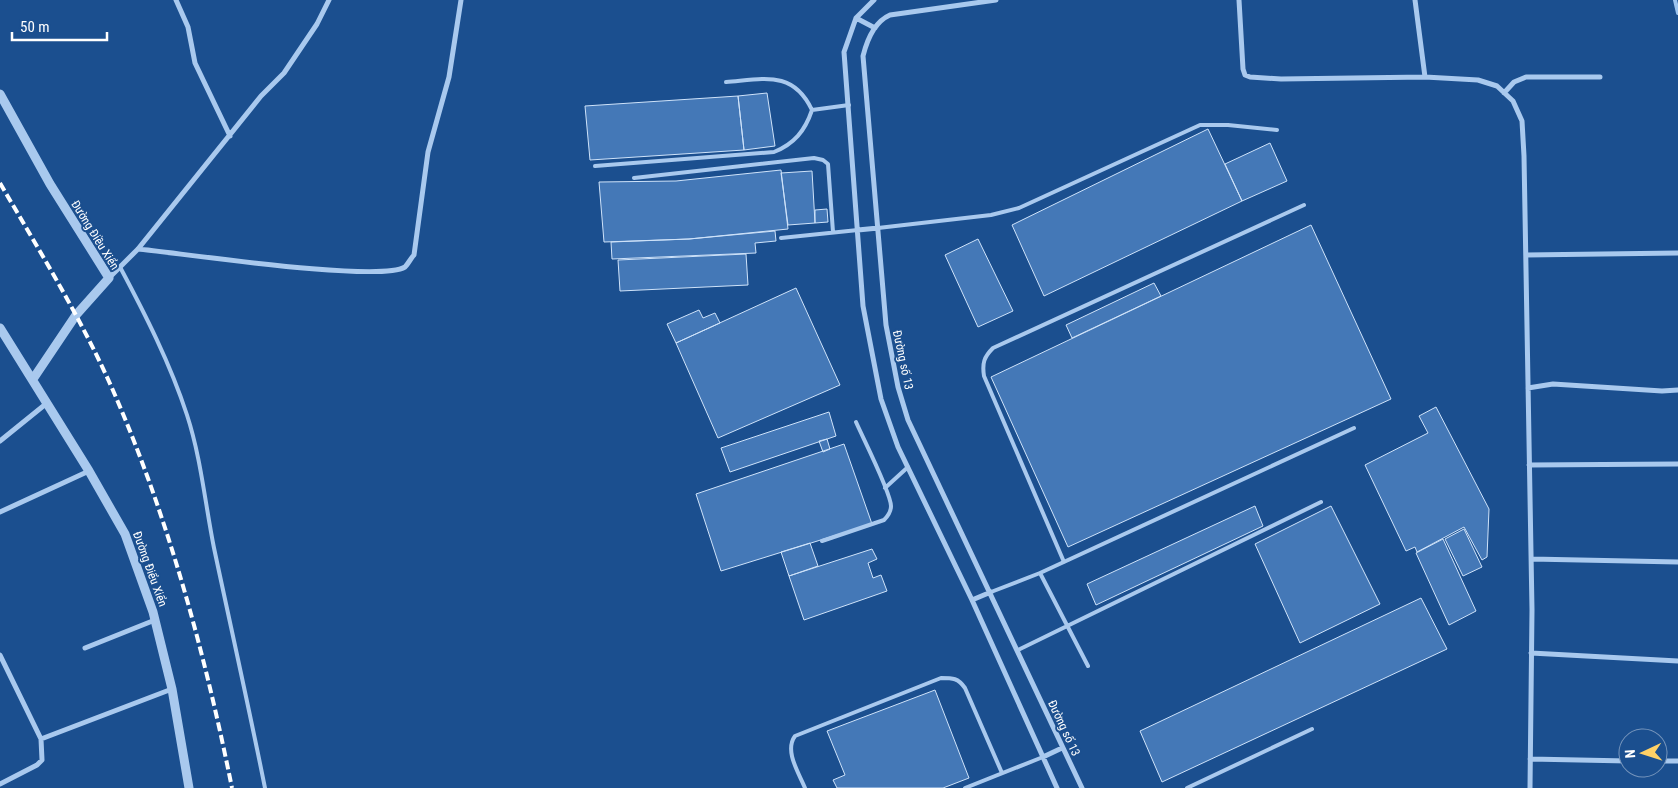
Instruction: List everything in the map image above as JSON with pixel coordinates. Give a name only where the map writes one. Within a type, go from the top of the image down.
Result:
[{"type":"street","points":[[176,0],[188,27],[195,63],[230,136]]},
{"type":"street","points":[[109,278],[138,248],[261,96],[284,73],[317,24],[329,0]]},
{"type":"street","points":[[138,248],[334,271],[391,270],[405,267],[414,255],[428,152],[449,77],[461,0]]},
{"type":"street","points":[[874,0],[862,9],[856,18],[844,52],[863,306],[881,399],[908,467],[972,600],[1057,788]]},
{"type":"street","points":[[856,18],[875,28],[884,18],[890,16],[996,0]]},
{"type":"street","points":[[1239,0],[1243,70],[1250,77],[1281,79],[1424,77],[1478,80],[1497,86],[1504,92],[1513,101],[1522,121],[1531,559],[1530,788]]},
{"type":"street","points":[[1415,0],[1424,77]]},
{"type":"street","name":"Đường số 13","points":[[875,28],[867,40],[863,56],[886,325],[898,387],[908,420],[991,592],[1082,788]]},
{"type":"street","points":[[1504,92],[1514,82],[1526,77],[1600,77]]},
{"type":"street","name":"Đường Điều Xiển","points":[[0,94],[50,184],[109,278],[76,315],[33,379]]},
{"type":"street","points":[[858,230],[878,228]]},
{"type":"street","points":[[1526,255],[1678,253]]},
{"type":"street","name":"Đường Điểu Xiển","points":[[0,328],[89,471],[124,534],[155,620],[172,688],[189,788]]},
{"type":"street","points":[[1528,388],[1553,384],[1662,391],[1678,390]]},
{"type":"street","points":[[0,441],[47,403]]},
{"type":"street","points":[[1529,465],[1678,464]]},
{"type":"street","points":[[0,512],[89,471]]},
{"type":"street","points":[[1531,559],[1678,562]]},
{"type":"street","points":[[972,600],[991,592]]},
{"type":"street","points":[[85,648],[155,620]]},
{"type":"street","points":[[1531,653],[1678,661]]},
{"type":"street","points":[[0,654],[3,666],[42,739],[42,760],[37,765],[0,784]]},
{"type":"street","points":[[42,739],[172,688]]},
{"type":"street","points":[[1043,757],[1062,748]]},
{"type":"street","points":[[1530,759],[1618,760]]},
{"type":"lane","points":[[595,166],[774,152],[786,147],[797,138],[806,126],[812,110],[804,94],[784,80],[726,82]]},
{"type":"lane","points":[[812,110],[849,105]]},
{"type":"lane","points":[[878,228],[991,215],[1019,208],[1200,126],[1228,125],[1277,130]]},
{"type":"lane","points":[[634,178],[814,158],[824,160],[828,164],[833,232]]},
{"type":"lane","points":[[1064,562],[984,376],[982,365],[986,356],[993,348],[1304,205]]},
{"type":"lane","points":[[780,238],[858,230]]},
{"type":"lane","points":[[120,267],[157,342],[187,414],[202,470],[214,546],[234,632],[265,788]]},
{"type":"lane","points":[[822,540],[884,520],[889,514],[892,505],[856,422]]},
{"type":"lane","points":[[991,592],[1040,573],[1354,428]]},
{"type":"lane","points":[[885,488],[908,467]]},
{"type":"lane","points":[[1018,650],[1069,627],[1321,502]]},
{"type":"lane","points":[[1040,573],[1088,666]]},
{"type":"lane","points":[[805,788],[790,746],[795,736],[942,678],[952,678],[960,681],[965,688],[1002,773]]},
{"type":"lane","points":[[1187,788],[1312,729]]},
{"type":"lane","points":[[965,788],[1043,757]]},
{"type":"building","points":[[767,93],[775,146],[744,150],[738,96]]},
{"type":"building","points":[[738,96],[744,150],[590,160],[585,106]]},
{"type":"building","points":[[1208,129],[1242,201],[1044,296],[1012,225]]},
{"type":"building","points":[[1270,143],[1287,181],[1242,201],[1225,164]]},
{"type":"building","points":[[781,170],[788,229],[689,239],[604,242],[599,182],[676,181]]},
{"type":"building","points":[[812,171],[815,223],[788,225],[781,173]]},
{"type":"building","points":[[827,209],[828,222],[815,223],[815,210]]},
{"type":"building","points":[[1311,225],[1391,399],[1068,547],[991,377]]},
{"type":"building","points":[[775,231],[776,241],[755,243],[756,253],[612,259],[611,242],[689,239]]},
{"type":"building","points":[[978,239],[1013,311],[978,327],[945,255]]},
{"type":"building","points":[[746,254],[748,285],[620,291],[618,260]]},
{"type":"building","points":[[1154,283],[1161,296],[1072,338],[1066,325]]},
{"type":"building","points":[[796,288],[840,385],[718,438],[676,343]]},
{"type":"building","points":[[699,310],[703,318],[715,313],[720,323],[676,343],[667,324]]},
{"type":"building","points":[[1436,407],[1489,509],[1487,557],[1482,560],[1464,527],[1417,552],[1415,547],[1406,551],[1365,465],[1428,433],[1419,416]]},
{"type":"building","points":[[829,412],[836,436],[730,472],[721,448]]},
{"type":"building","points":[[827,439],[830,449],[823,452],[819,441]]},
{"type":"building","points":[[844,444],[872,524],[721,571],[696,494]]},
{"type":"building","points":[[1255,506],[1263,526],[1096,605],[1087,584]]},
{"type":"building","points":[[1331,506],[1380,604],[1300,643],[1255,544]]},
{"type":"building","points":[[1464,529],[1482,567],[1463,576],[1445,539]]},
{"type":"building","points":[[1443,539],[1476,611],[1449,625],[1416,553]]},
{"type":"building","points":[[810,543],[818,566],[789,576],[781,552]]},
{"type":"building","points":[[872,549],[877,559],[868,563],[873,578],[881,575],[887,591],[804,620],[789,576]]},
{"type":"building","points":[[1421,598],[1447,649],[1162,782],[1140,731]]},
{"type":"building","points":[[935,690],[969,778],[943,788],[837,788],[833,780],[845,775],[827,731]]},
{"type":"waterway","points":[[1675,0],[1678,13]]},
{"type":"railway","points":[[0,183],[61,287],[103,367],[134,442],[169,539],[184,588],[210,688],[232,788]]}]
